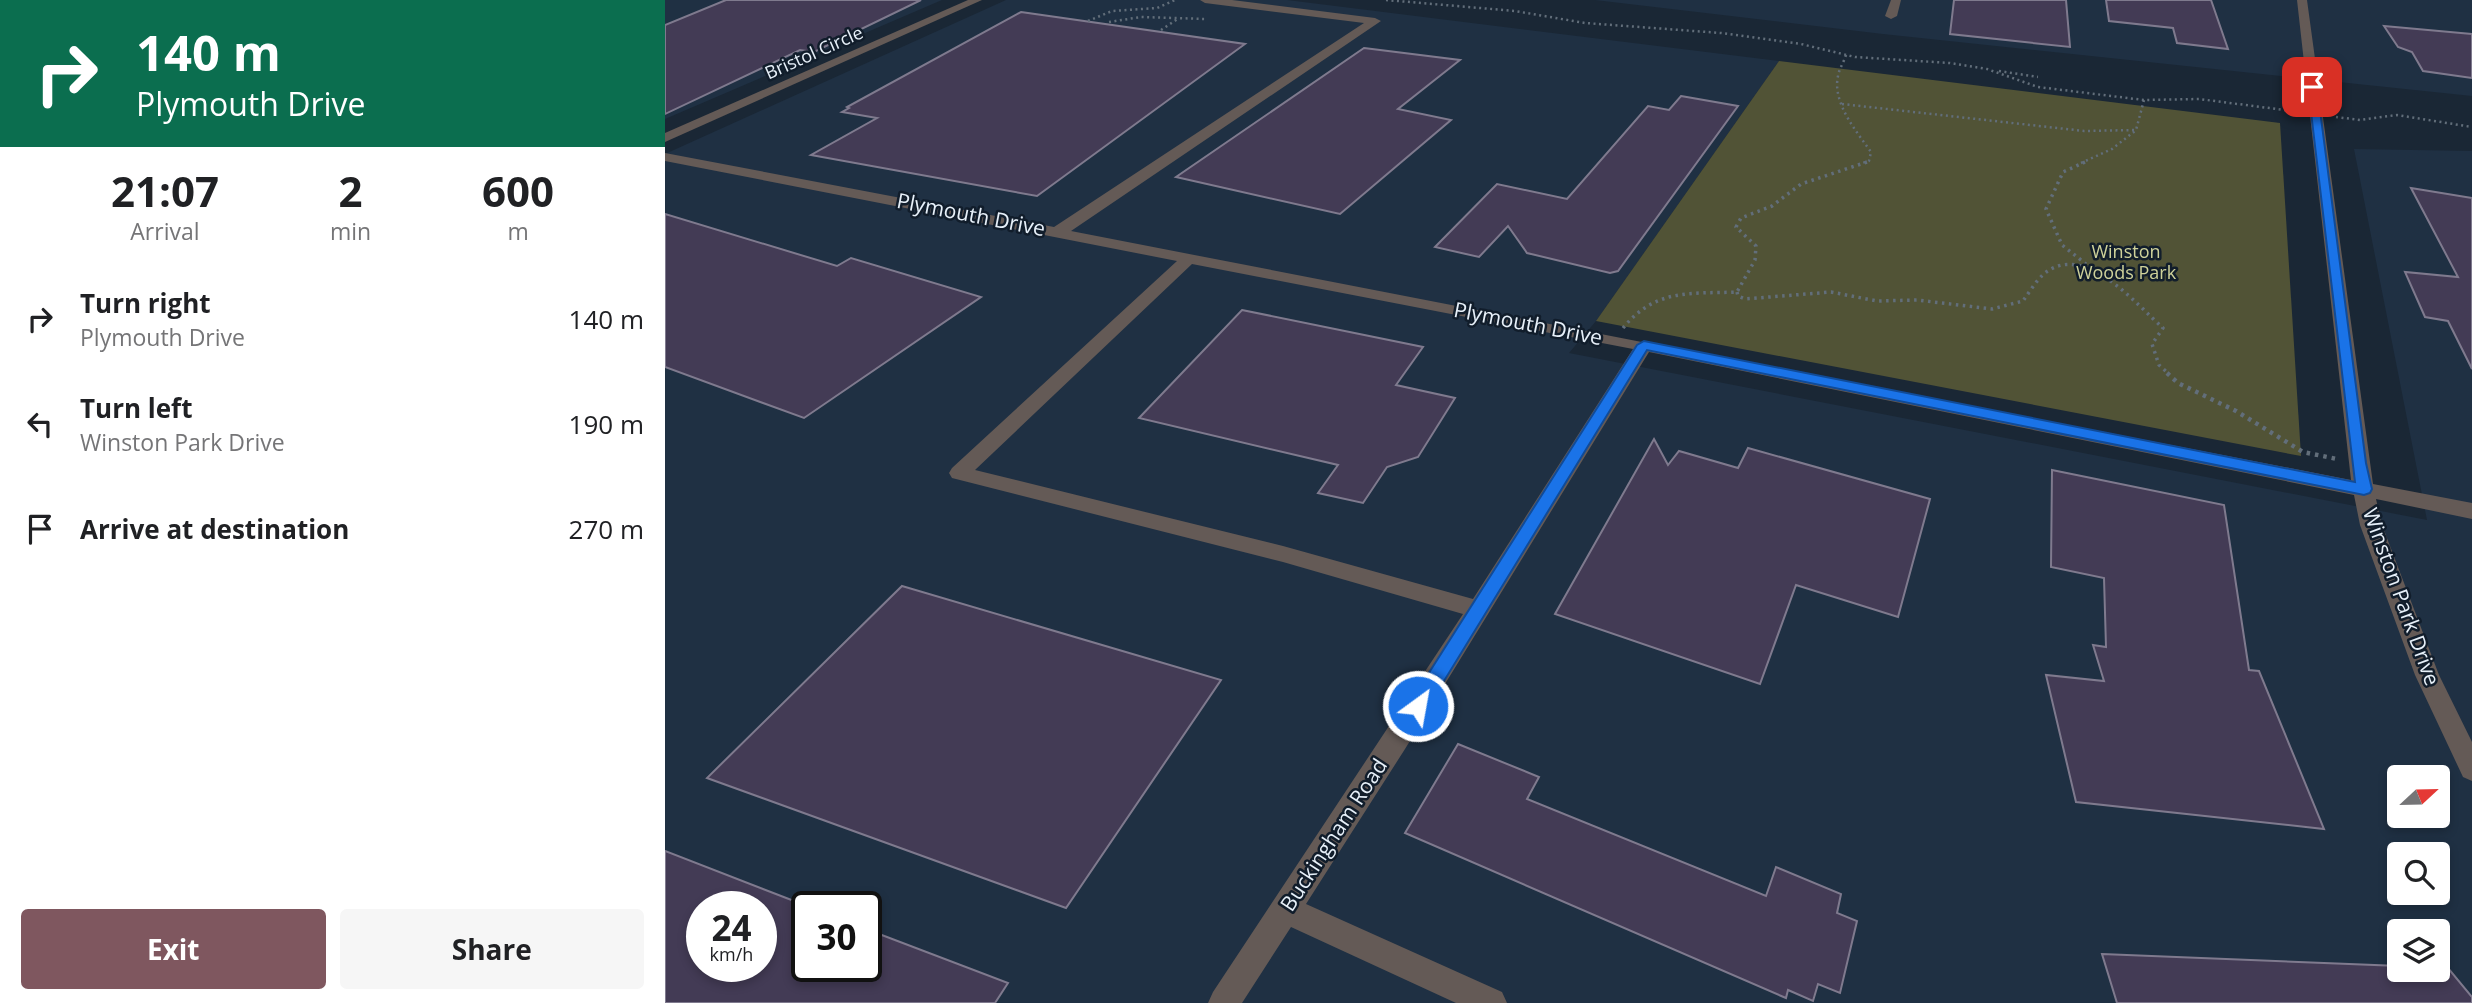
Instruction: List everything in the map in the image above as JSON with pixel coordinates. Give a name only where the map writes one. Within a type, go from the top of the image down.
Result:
[{"type":"street","name":"Bristol Circle","points":[[665,138],[977,0]]},
{"type":"street","points":[[1059,232],[1375,21],[1205,0]]},
{"type":"street","points":[[1891,16],[1896,0]]},
{"type":"street","name":"Winston Park Drive","points":[[2302,0],[2358,463],[2371,525],[2427,675],[2472,769]]},
{"type":"street","name":"Plymouth Drive","points":[[665,157],[1644,345],[2472,511]]},
{"type":"street","points":[[1190,257],[958,473],[1308,560],[1478,609]]},
{"type":"street","name":"Buckingham Road","points":[[1224,1003],[1396,741],[1552,496],[1644,345]]},
{"type":"street","points":[[1285,909],[1491,1003]]},
{"type":"path","points":[[1088,21],[1112,11],[1166,6],[1175,0]]},
{"type":"path","points":[[1387,0],[1515,11],[1608,25],[1691,29],[1801,44],[1846,55],[1950,63],[2038,77]]},
{"type":"path","points":[[1109,22],[1141,17],[1225,17],[1241,4]]},
{"type":"path","points":[[1141,17],[1145,9]]},
{"type":"path","points":[[1161,30],[1180,18]]},
{"type":"path","points":[[1737,292],[1755,260],[1756,246],[1736,227],[1741,218],[1772,206],[1801,184],[1869,162],[1871,152],[1845,114],[1837,81],[1846,55]]},
{"type":"path","points":[[1987,69],[2038,87],[2144,100],[2199,99],[2287,110]]},
{"type":"path","points":[[2144,100],[2136,131],[2112,149],[2063,172],[2046,209],[2062,245],[2163,328],[2152,344],[2159,365],[2178,383],[2236,411],[2303,452],[2358,463]]},
{"type":"path","points":[[1842,104],[2084,131],[2136,131]]},
{"type":"path","points":[[2338,117],[2360,120],[2397,115],[2472,127]]},
{"type":"path","points":[[1737,292],[1738,296],[1745,299],[1831,292],[1877,301],[1917,300],[1992,309],[2023,301],[2037,281],[2050,269],[2071,262],[2089,267]]},
{"type":"path","points":[[1615,340],[1633,314],[1646,304],[1692,291],[1737,292]]},
{"type":"shaded area","points":[[665,0],[942,0],[665,119]]},
{"type":"shaded area","points":[[1006,0],[1287,0],[1779,61],[1596,321],[1569,353],[2427,520],[2354,149],[2472,151],[2472,1003],[665,1003],[665,154]]},
{"type":"shaded area","points":[[1595,0],[2472,0],[2472,96],[1883,34]]},
{"type":"green space","name":"Winston Woods Park","points":[[1779,61],[2280,123],[2301,456],[1596,321]]},
{"type":"building","points":[[726,0],[921,0],[814,52],[800,50],[665,114],[665,25]]},
{"type":"building","points":[[1954,0],[2066,0],[2070,47],[1950,34]]},
{"type":"building","points":[[2106,0],[2211,0],[2228,49],[2177,43],[2173,28],[2109,21]]},
{"type":"building","points":[[1021,12],[1245,44],[1037,196],[811,155],[877,118],[842,112],[849,108],[847,107]]},
{"type":"building","points":[[2384,26],[2472,34],[2472,78],[2423,71],[2412,52],[2398,47]]},
{"type":"building","points":[[1364,48],[1460,60],[1398,109],[1451,120],[1340,214],[1176,177]]},
{"type":"building","points":[[1681,96],[1738,106],[1618,271],[1610,273],[1527,253],[1508,226],[1479,257],[1435,247],[1497,184],[1567,199],[1648,106],[1669,110]]},
{"type":"building","points":[[2411,188],[2472,198],[2472,369],[2448,321],[2425,317],[2405,272],[2458,277]]},
{"type":"building","points":[[665,214],[837,266],[851,258],[981,297],[804,418],[665,367]]},
{"type":"building","points":[[1242,310],[1423,347],[1396,385],[1455,398],[1418,457],[1387,467],[1363,503],[1318,493],[1338,465],[1139,418]]},
{"type":"building","points":[[1654,439],[1668,465],[1679,451],[1738,468],[1748,448],[1930,499],[1898,617],[1796,585],[1760,684],[1555,614]]},
{"type":"building","points":[[2052,470],[2224,505],[2249,670],[2259,671],[2324,829],[2076,802],[2046,675],[2104,681],[2093,645],[2106,647],[2104,578],[2051,567]]},
{"type":"building","points":[[902,586],[1221,680],[1066,908],[707,778]]},
{"type":"building","points":[[1458,744],[1539,777],[1527,799],[1766,896],[1776,867],[1841,894],[1837,913],[1857,921],[1840,993],[1818,984],[1813,1001],[1788,990],[1786,998],[1405,833]]},
{"type":"building","points":[[665,851],[768,891],[686,891],[686,982],[777,982],[777,894],[791,900],[791,982],[882,982],[882,935],[1008,983],[995,1003],[665,1003]]},
{"type":"building","points":[[2102,954],[2387,966],[2387,982],[2450,982],[2450,970],[2472,997],[2472,1003],[2117,1003]]},
{"type":"route","points":[[1418,706],[1552,496],[1644,345],[2364,489],[2358,463],[2312,87]]}]
